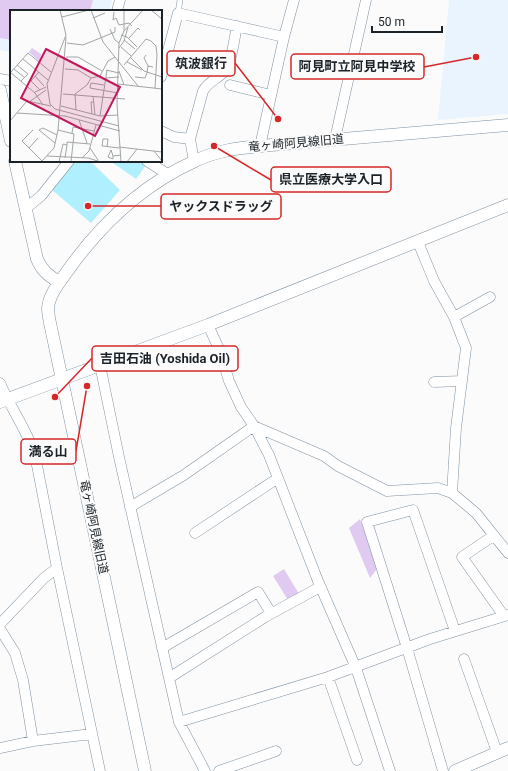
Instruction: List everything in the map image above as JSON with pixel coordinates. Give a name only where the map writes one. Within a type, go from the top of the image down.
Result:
[{"type":"street","points":[[117,10],[120,0]]},
{"type":"street","points":[[260,146],[284,37],[294,0]]},
{"type":"street","points":[[335,139],[366,0]]},
{"type":"street","points":[[162,72],[178,13],[284,37]]},
{"type":"street","points":[[194,161],[190,139],[203,91],[207,85],[224,72],[228,64],[237,26]]},
{"type":"street","points":[[0,79],[10,81]]},
{"type":"street","points":[[230,85],[271,95]]},
{"type":"street","points":[[0,90],[10,136]]},
{"type":"street","name":"竜ヶ崎阿見線旧道","points":[[145,771],[48,308],[52,294],[59,282],[88,244],[118,212],[169,175],[194,161],[221,152],[260,146],[508,125]]},
{"type":"street","points":[[162,131],[174,137],[190,139]]},
{"type":"street","points":[[15,162],[37,259],[41,269],[47,275],[59,282]]},
{"type":"street","points":[[26,209],[41,196],[68,162]]},
{"type":"street","points":[[149,162],[169,175]]},
{"type":"street","points":[[4,401],[208,324],[418,242],[508,205]]},
{"type":"street","points":[[418,242],[434,281],[454,317],[466,348],[456,428],[452,493]]},
{"type":"street","points":[[454,317],[490,297]]},
{"type":"street","points":[[208,324],[220,351],[229,381],[241,407],[254,426],[278,478],[320,587],[356,668],[390,771]]},
{"type":"street","points":[[100,365],[179,722],[205,771]]},
{"type":"street","points":[[434,382],[462,381]]},
{"type":"street","points":[[0,383],[4,401],[31,444],[39,473],[57,568],[100,771]]},
{"type":"street","points":[[254,426],[324,456],[338,466],[387,491],[438,488],[452,493],[476,513],[508,553]]},
{"type":"street","points":[[130,506],[184,475],[254,426]]},
{"type":"street","points":[[195,533],[278,478]]},
{"type":"street","points":[[443,771],[407,648],[367,522],[414,510],[455,631]]},
{"type":"street","points":[[179,722],[356,668],[455,631],[506,615],[462,557],[493,536]]},
{"type":"street","points":[[0,624],[44,578],[57,568]]},
{"type":"street","points":[[169,678],[271,613],[320,587]]},
{"type":"street","points":[[162,648],[258,592],[271,613]]},
{"type":"street","points":[[0,629],[14,653],[23,680],[33,741]]},
{"type":"street","points":[[455,771],[503,750],[464,659]]},
{"type":"street","points":[[328,677],[357,760]]},
{"type":"street","points":[[0,748],[33,741],[92,734]]},
{"type":"street","points":[[219,771],[276,751]]},
{"type":"lane","points":[[178,13],[180,0]]},
{"type":"shaded area","points":[[0,0],[112,0],[110,10],[10,10],[10,52],[0,50]]},
{"type":"shaded area","points":[[0,0],[93,0],[90,10],[10,10],[10,40],[0,38]]},
{"type":"shaded area","points":[[449,0],[508,0],[508,114],[438,120]]},
{"type":"shaded area","points":[[360,519],[377,569],[370,578],[349,528]]},
{"type":"shaded area","points":[[284,569],[299,594],[288,600],[273,576]]},
{"type":"building","points":[[74,162],[91,162],[120,190],[91,223],[52,190]]},
{"type":"building","points":[[111,162],[142,162],[146,165],[136,179]]},
{"type":"place","name":"阿見町立阿見中学校","points":[[476,57]]},
{"type":"place","name":"筑波銀行","points":[[278,119]]},
{"type":"place","name":"県立医療大学入口","points":[[214,146]]},
{"type":"place","name":"ヤックスドラッグ","points":[[88,206]]},
{"type":"place","name":"満る山","points":[[87,386]]},
{"type":"place","name":"吉田石油 (Yoshida Oil)","points":[[55,397]]}]
